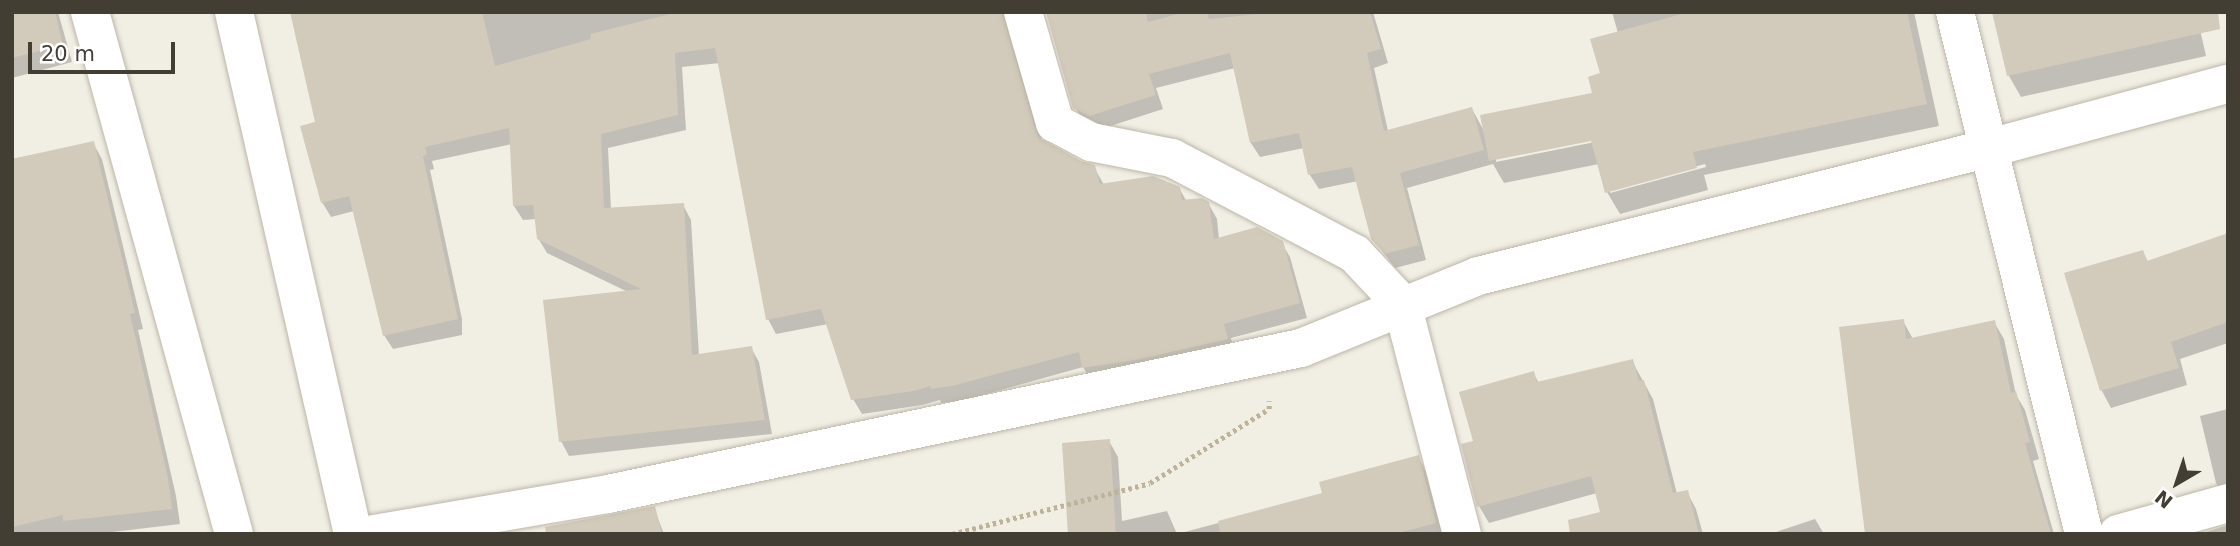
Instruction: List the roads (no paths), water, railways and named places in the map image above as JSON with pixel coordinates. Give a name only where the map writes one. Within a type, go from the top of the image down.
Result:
[{"type":"street","points":[[90,12],[234,534]]},
{"type":"street","points":[[234,12],[353,534]]},
{"type":"street","points":[[1023,12],[1055,123],[1091,142],[1172,159],[1275,212],[1355,254],[1402,304],[1462,534]]},
{"type":"street","points":[[1955,12],[2084,534]]},
{"type":"street","points":[[374,534],[608,494],[1301,348],[1402,304],[1478,276],[1990,148],[2228,84]]},
{"type":"street","points":[[2118,534],[2228,503]]}]
